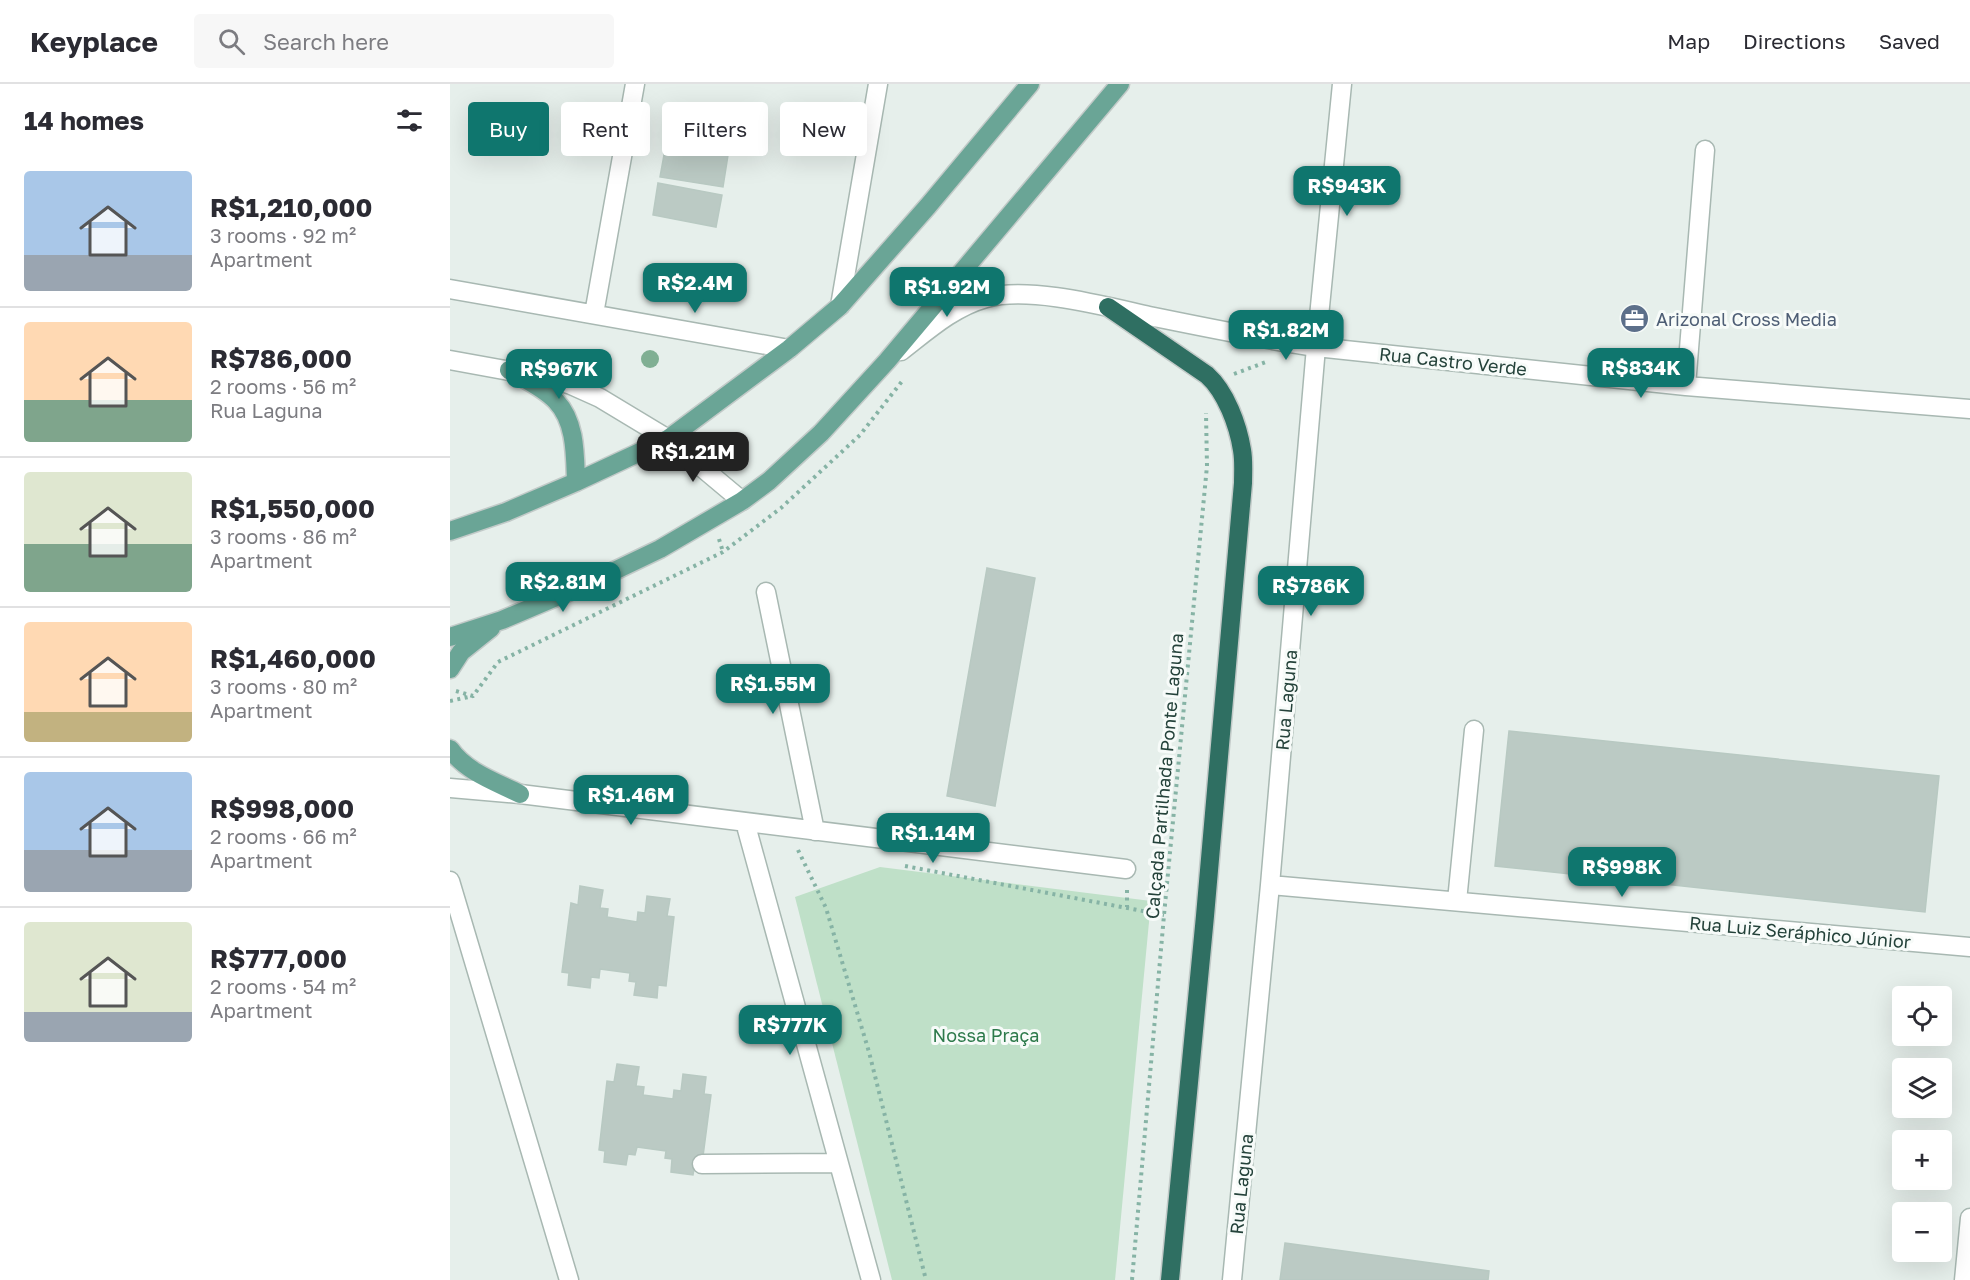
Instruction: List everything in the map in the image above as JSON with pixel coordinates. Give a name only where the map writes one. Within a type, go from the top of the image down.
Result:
[{"type":"highway","points":[[1108,307],[1216,383],[1234,421],[1243,451],[1243,483],[1218,768],[1170,1280]]},
{"type":"main road","points":[[450,531],[506,512],[668,439],[789,349],[840,306],[928,206],[1030,84]]},
{"type":"main road","points":[[450,637],[502,620],[587,584],[660,549],[742,501],[768,481],[821,433],[887,361],[1120,84]]},
{"type":"main road","points":[[509,370],[556,400],[566,416],[572,430],[576,482]]},
{"type":"main road","points":[[450,669],[461,652],[502,620]]},
{"type":"main road","points":[[450,749],[466,766],[520,794]]},
{"type":"street","points":[[594,314],[635,84]]},
{"type":"street","points":[[840,306],[878,84]]},
{"type":"street","name":"Rua Laguna","points":[[1232,1280],[1270,885],[1316,347],[1342,84]]},
{"type":"street","points":[[1686,386],[1706,150]]},
{"type":"street","points":[[450,289],[789,349]]},
{"type":"street","name":"Rua Castro Verde","points":[[887,361],[938,322],[970,304],[988,298],[1029,294],[1108,307],[1262,339],[1316,347],[1686,386],[1970,409]]},
{"type":"street","points":[[450,360],[509,370],[571,385],[600,398],[668,439],[742,501]]},
{"type":"street","points":[[766,592],[815,831]]},
{"type":"street","points":[[1457,901],[1474,730]]},
{"type":"street","points":[[450,788],[520,794],[1126,869]]},
{"type":"street","points":[[745,822],[871,1280]]},
{"type":"street","points":[[450,881],[569,1280]]},
{"type":"street","name":"Rua Luiz Seráphico Júnior","points":[[1270,885],[1970,947]]},
{"type":"street","points":[[702,1164],[838,1164]]},
{"type":"street","points":[[1964,1280],[1970,1218]]},
{"type":"path","points":[[1216,383],[1245,369],[1276,359]]},
{"type":"path","name":"Calçada Partilhada Ponte Laguna","points":[[1132,1280],[1207,466],[1207,400],[1216,383]]},
{"type":"path","points":[[450,701],[473,696],[498,662],[723,552],[711,519]]},
{"type":"path","points":[[450,688],[473,696]]},
{"type":"path","points":[[807,848],[796,846],[830,919],[869,1052],[926,1280]]},
{"type":"path","points":[[899,865],[1164,915]]},
{"type":"green space","name":"Nossa Praça","points":[[880,867],[1151,901],[1115,1280],[892,1280],[795,897]]},
{"type":"building","points":[[664,156],[728,156],[723,187],[660,177]]},
{"type":"building","points":[[658,183],[722,195],[716,227],[653,215]]},
{"type":"building","points":[[987,568],[1035,578],[995,806],[947,796]]},
{"type":"building","points":[[1509,731],[1939,776],[1925,912],[1495,866]]},
{"type":"building","points":[[580,886],[603,890],[600,908],[608,909],[607,917],[637,922],[638,912],[645,913],[647,896],[670,899],[667,916],[674,917],[666,986],[658,985],[657,998],[634,995],[636,982],[629,981],[630,973],[600,969],[599,978],[591,977],[590,988],[568,985],[569,973],[562,972],[571,903],[578,905]]},
{"type":"building","points":[[617,1064],[639,1067],[636,1086],[644,1087],[643,1095],[673,1099],[674,1090],[681,1091],[683,1074],[706,1077],[704,1094],[711,1095],[702,1164],[695,1163],[693,1175],[671,1172],[672,1159],[665,1158],[666,1151],[637,1147],[635,1155],[628,1154],[626,1165],[604,1162],[605,1151],[599,1150],[607,1081],[614,1082]]},
{"type":"building","points":[[1285,1243],[1489,1271],[1488,1280],[1280,1280]]},
{"type":"place","name":"Arizonal Cross Media","points":[[1635,319]]}]
